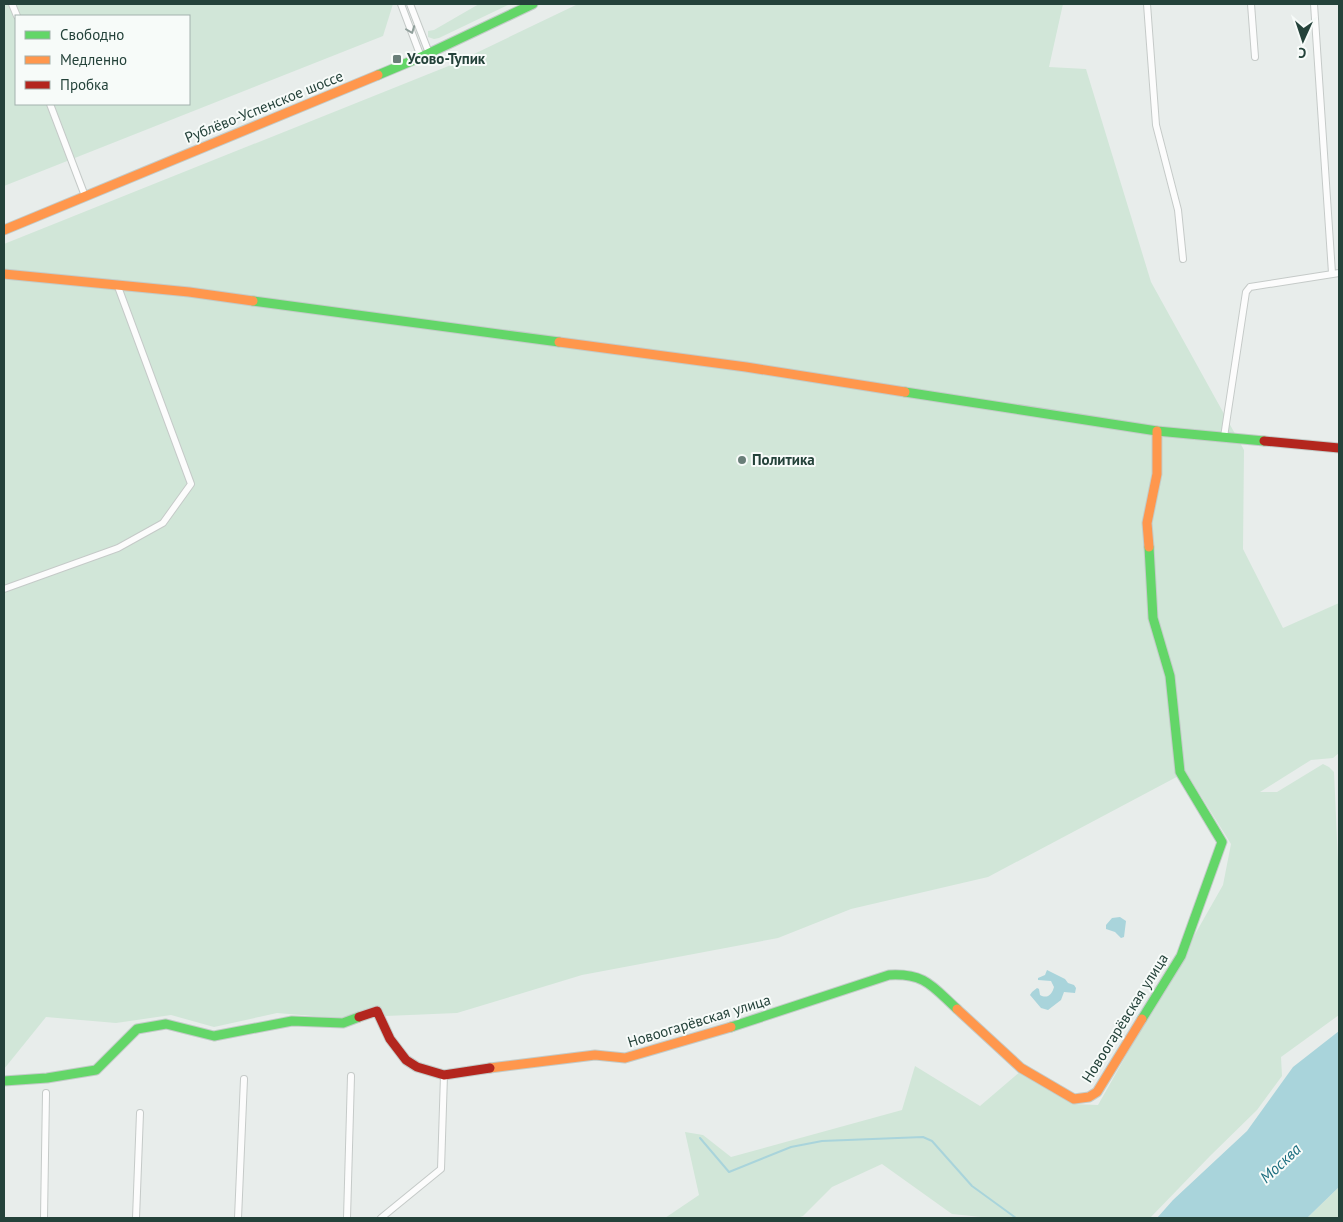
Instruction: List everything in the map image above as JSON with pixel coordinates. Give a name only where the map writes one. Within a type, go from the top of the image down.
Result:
[{"type":"street","points":[[401,4],[425,55]]},
{"type":"street","points":[[410,4],[425,55]]},
{"type":"street","name":"Рублёво-Успенское шоссе","points":[[4,230],[425,55],[533,4]]},
{"type":"street","points":[[1148,4],[1156,125],[1178,210],[1183,259]]},
{"type":"street","points":[[1251,4],[1255,57]]},
{"type":"street","points":[[1224,437],[1246,292],[1254,285],[1336,273],[1314,4]]},
{"type":"street","points":[[50,105],[85,196]]},
{"type":"street","points":[[4,274],[189,292],[746,367],[1140,429],[1339,448]]},
{"type":"street","points":[[4,589],[118,548],[163,523],[191,484],[117,284]]},
{"type":"street","name":"Новоогарёвская улица","points":[[4,1081],[47,1078],[96,1070],[138,1029],[166,1024],[214,1036],[292,1021],[343,1023],[377,1011],[390,1039],[406,1060],[418,1068],[444,1075],[596,1055],[625,1058],[760,1018],[888,975],[906,974],[926,980],[1021,1068],[1074,1099],[1089,1097],[1097,1092],[1181,956],[1222,842],[1180,772],[1170,676],[1153,618],[1147,523],[1148,510],[1155,489],[1157,475],[1157,431]]},
{"type":"street","points":[[381,1218],[441,1169],[444,1075]]},
{"type":"street","points":[[347,1218],[351,1076]]},
{"type":"street","points":[[238,1218],[244,1079]]},
{"type":"street","points":[[44,1218],[46,1093]]},
{"type":"street","points":[[136,1218],[140,1113]]},
{"type":"green space","points":[[4,4],[393,4],[383,36],[4,186]]},
{"type":"green space","points":[[479,4],[510,4],[439,38],[428,37],[428,31],[434,30]]},
{"type":"green space","points":[[578,4],[1063,4],[1049,67],[1086,69],[1151,282],[1244,450],[1243,549],[1283,628],[1339,603],[1339,753],[1333,758],[1311,760],[1260,792],[1277,792],[1323,764],[1334,772],[1339,884],[1339,1015],[1281,1057],[1282,1076],[1257,1110],[1150,1218],[991,1218],[952,1214],[882,1164],[832,1187],[803,1216],[797,1218],[665,1218],[699,1195],[685,1132],[703,1135],[731,1157],[902,1110],[915,1066],[980,1106],[1021,1071],[1073,1104],[1098,1105],[1223,885],[1231,844],[1186,772],[988,877],[851,909],[778,938],[582,975],[457,1013],[338,1018],[277,1013],[214,1027],[171,1015],[116,1023],[46,1017],[4,1069],[4,244],[451,65]]},
{"type":"green space","points":[[1339,1187],[1339,1218],[1307,1218]]},
{"type":"water","points":[[1120,917],[1126,921],[1124,937],[1121,938],[1115,932],[1106,929],[1106,925],[1112,918]]},
{"type":"water","points":[[1047,970],[1065,979],[1076,988],[1075,993],[1064,992],[1061,1000],[1048,1010],[1041,1008],[1030,995],[1037,988],[1040,995],[1043,996],[1049,996],[1052,992],[1054,987],[1051,981],[1038,980],[1038,978],[1045,975]]},
{"type":"water","name":"Москва","points":[[1339,1031],[1339,1187],[1307,1218],[1157,1218],[1173,1200],[1247,1131],[1293,1067]]},
{"type":"waterway","points":[[700,1138],[729,1172],[791,1147],[822,1141],[923,1137],[932,1141],[972,1186],[1016,1218]]},
{"type":"traffic: fast","points":[[378,75],[421,57],[533,4]]},
{"type":"traffic: fast","points":[[253,301],[559,342]]},
{"type":"traffic: fast","points":[[905,392],[1157,431],[1264,441]]},
{"type":"traffic: fast","points":[[1142,1019],[1181,956],[1222,842],[1180,772],[1170,676],[1153,618],[1149,547]]},
{"type":"traffic: fast","points":[[731,1027],[889,975],[911,976],[920,979],[934,988],[957,1009]]},
{"type":"traffic: fast","points":[[4,1081],[47,1078],[96,1070],[137,1029],[166,1024],[214,1036],[292,1021],[343,1023],[359,1017]]},
{"type":"traffic: slow","points":[[4,230],[378,75]]},
{"type":"traffic: slow","points":[[4,274],[189,292],[253,301]]},
{"type":"traffic: slow","points":[[559,342],[746,367],[905,392]]},
{"type":"traffic: slow","points":[[1149,547],[1147,523],[1157,474],[1157,431]]},
{"type":"traffic: slow","points":[[957,1009],[1021,1068],[1074,1099],[1089,1097],[1097,1092],[1142,1019]]},
{"type":"traffic: slow","points":[[490,1068],[595,1055],[625,1058],[731,1027]]},
{"type":"traffic: jam","points":[[1264,441],[1339,448]]},
{"type":"traffic: jam","points":[[359,1017],[377,1011],[390,1039],[406,1060],[417,1067],[444,1075],[490,1068]]},
{"type":"place","name":"Усово-Тупик","points":[[397,59]]},
{"type":"place","name":"Политика","points":[[742,460]]}]
